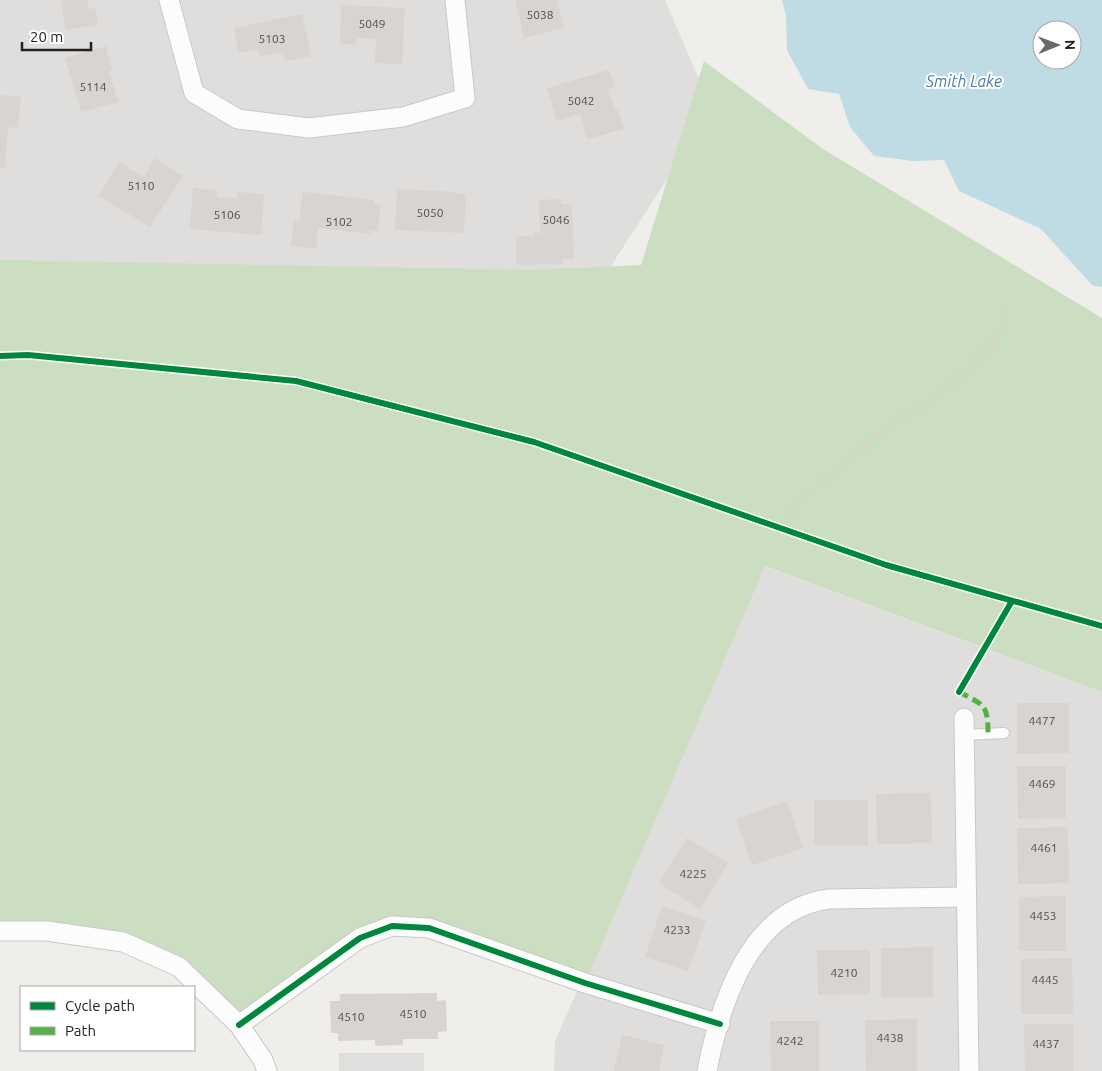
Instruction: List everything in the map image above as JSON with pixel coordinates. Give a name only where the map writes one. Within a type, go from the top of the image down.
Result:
[{"type":"street","points":[[169,0],[194,92],[238,119],[309,128],[403,117],[465,98],[455,0]]},
{"type":"street","points":[[964,726],[969,1071]]},
{"type":"street","points":[[707,1071],[720,1024],[743,964],[758,939],[791,911],[816,900],[966,897]]},
{"type":"street","points":[[240,1025],[360,938],[392,926],[429,928],[585,983],[720,1024]]},
{"type":"street","points":[[0,931],[47,931],[123,942],[179,967],[240,1025],[263,1060],[267,1071]]},
{"type":"lane","points":[[964,726],[1004,733]]},
{"type":"path","points":[[782,529],[790,514],[802,500],[889,425],[926,404],[948,387],[992,346],[1002,330],[1002,304]]},
{"type":"path","points":[[773,526],[792,533]]},
{"type":"shaded area","points":[[0,0],[665,0],[712,110],[574,323],[0,320]]},
{"type":"shaded area","points":[[764,566],[1102,692],[1102,1071],[554,1071],[555,1041]]},
{"type":"shaded area","points":[[339,1053],[424,1053],[424,1071],[339,1071]]},
{"type":"green space","points":[[704,61],[823,149],[1102,318],[1102,692],[765,566],[585,983],[392,926],[239,1025],[208,993],[123,942],[0,931],[0,260],[532,270],[641,265]]},
{"type":"water","name":"Smith Lake","points":[[782,0],[1102,0],[1102,287],[1092,285],[1041,229],[959,191],[944,160],[913,161],[874,156],[850,127],[839,94],[808,89],[787,50],[786,16]]},
{"type":"building","points":[[61,0],[87,0],[89,9],[95,8],[98,25],[66,30]]},
{"type":"building","points":[[515,0],[557,0],[564,28],[524,38]]},
{"type":"building","points":[[341,5],[405,8],[402,64],[375,63],[376,39],[357,38],[356,45],[340,44]]},
{"type":"building","points":[[302,14],[311,56],[285,61],[283,52],[259,57],[258,49],[239,53],[234,28]]},
{"type":"building","points":[[106,46],[112,70],[109,71],[118,102],[81,112],[65,58]]},
{"type":"building","points":[[609,70],[615,87],[608,89],[615,111],[618,110],[624,129],[587,139],[580,114],[557,121],[547,88]]},
{"type":"building","points":[[0,95],[21,97],[18,128],[8,127],[5,168],[0,167]]},
{"type":"building","points":[[155,158],[183,176],[150,227],[99,196],[119,162],[144,177]]},
{"type":"building","points":[[193,188],[217,190],[217,197],[237,198],[237,192],[264,194],[261,235],[190,229]]},
{"type":"building","points":[[397,189],[466,194],[464,233],[395,230]]},
{"type":"building","points":[[303,192],[374,200],[374,204],[381,205],[378,231],[371,231],[370,234],[318,228],[316,249],[291,246],[294,220],[299,221]]},
{"type":"building","points":[[561,199],[561,204],[572,204],[574,259],[562,259],[563,264],[516,265],[516,236],[534,236],[534,233],[540,233],[539,200]]},
{"type":"building","points":[[1017,703],[1069,703],[1069,753],[1017,754]]},
{"type":"building","points":[[1017,766],[1066,766],[1066,818],[1018,819]]},
{"type":"building","points":[[931,793],[932,843],[877,844],[876,794]]},
{"type":"building","points":[[814,800],[868,800],[868,846],[814,845]]},
{"type":"building","points":[[787,801],[803,848],[752,865],[736,819]]},
{"type":"building","points":[[1068,827],[1069,883],[1018,884],[1017,828]]},
{"type":"building","points":[[687,838],[728,863],[700,909],[659,883]]},
{"type":"building","points":[[1066,896],[1066,951],[1019,951],[1019,897]]},
{"type":"building","points":[[662,906],[706,921],[688,971],[645,957]]},
{"type":"building","points":[[933,947],[933,997],[881,998],[881,948]]},
{"type":"building","points":[[817,950],[870,950],[870,994],[818,995]]},
{"type":"building","points":[[1072,958],[1073,1014],[1021,1014],[1021,959]]},
{"type":"building","points":[[437,993],[437,1001],[446,1000],[447,1031],[438,1032],[438,1039],[403,1039],[403,1045],[375,1046],[375,1040],[338,1041],[338,1033],[331,1033],[330,1001],[340,1001],[340,994]]},
{"type":"building","points":[[917,1019],[917,1071],[866,1071],[865,1020]]},
{"type":"building","points":[[770,1021],[819,1021],[819,1071],[771,1071]]},
{"type":"building","points":[[1024,1024],[1073,1024],[1073,1071],[1025,1071]]},
{"type":"building","points":[[622,1035],[664,1045],[659,1071],[614,1071]]},
{"type":"marked path","points":[[959,692],[983,706],[987,716],[988,733]]},
{"type":"cycle path","points":[[0,356],[28,355],[296,381],[534,442],[886,565],[1102,626]]},
{"type":"cycle path","points":[[959,692],[1012,601]]},
{"type":"cycle path","points":[[239,1025],[360,938],[392,926],[429,928],[585,983],[720,1024]]}]
